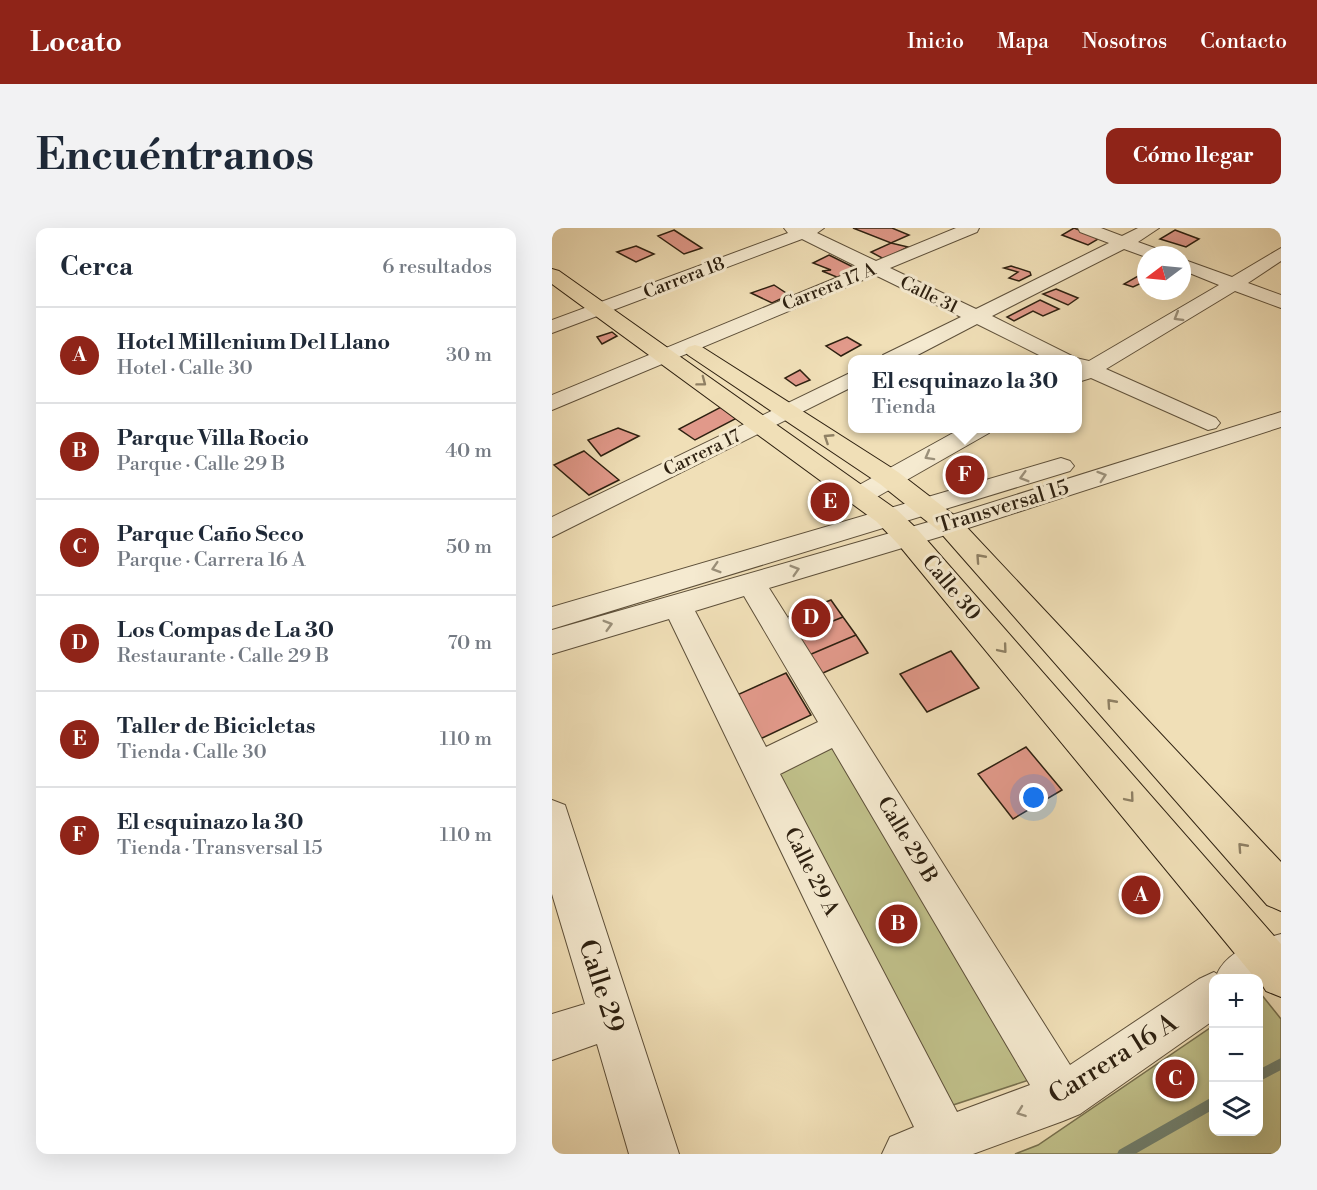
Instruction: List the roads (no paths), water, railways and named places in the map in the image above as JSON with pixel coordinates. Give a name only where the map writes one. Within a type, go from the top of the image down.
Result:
[{"type":"main road","name":"Calle 30","points":[[552,256],[604,300],[676,350],[788,412],[890,478],[927,505],[949,525],[1281,891]]},
{"type":"main road","name":"Calle 30","points":[[552,275],[604,300]]},
{"type":"main road","name":"Calle 30","points":[[676,350],[760,424],[898,526],[1266,967]]},
{"type":"street","name":"Carrera 18","points":[[552,327],[604,300],[780,228]]},
{"type":"street","name":"Carrera 17 A","points":[[552,403],[971,228]]},
{"type":"street","points":[[1086,228],[1137,247]]},
{"type":"street","points":[[901,355],[1151,228]]},
{"type":"street","name":"Carrera 18","points":[[552,312],[604,300],[804,230]]},
{"type":"street","name":"Calle 31","points":[[804,230],[874,268],[1056,355]]},
{"type":"street","points":[[1082,369],[1234,284],[1281,253]]},
{"type":"street","points":[[1191,267],[1281,302]]},
{"type":"street","points":[[1082,370],[1208,423]]},
{"type":"street","name":"Carrera 17","points":[[552,528],[848,381]]},
{"type":"street","name":"Transversal 15","points":[[552,642],[751,583],[898,526],[927,505],[1281,401]]},
{"type":"street","name":"Transversal 15","points":[[552,618],[898,526],[949,525],[1281,419]]},
{"type":"street","points":[[859,496],[974,433]]},
{"type":"street","name":"Calle 29 B","points":[[751,583],[1063,1097]]},
{"type":"street","name":"Calle 29 A","points":[[677,605],[759,767],[926,1147]]},
{"type":"street","points":[[759,767],[839,728]]},
{"type":"street","name":"Calle 29","points":[[552,817],[560,880],[611,1017],[654,1154]]},
{"type":"street","name":"Carrera 16 A","points":[[926,1147],[1063,1097],[1209,997]]},
{"type":"street","points":[[552,1037],[611,1017]]},
{"type":"waterway","points":[[1263,1073],[1281,1064]]},
{"type":"waterway","points":[[1123,1154],[1209,1105]]},
{"type":"place","name":"El esquinazo la 30","points":[[965,475]]},
{"type":"place","name":"Taller de Bicicletas","points":[[830,502]]},
{"type":"place","name":"Los Compas de La 30","points":[[811,618]]},
{"type":"place","name":"Hotel Millenium Del Llano","points":[[1141,895]]},
{"type":"place","name":"Parque Villa Rocio","points":[[898,924]]},
{"type":"place","name":"Parque Caño Seco","points":[[1175,1079]]}]
